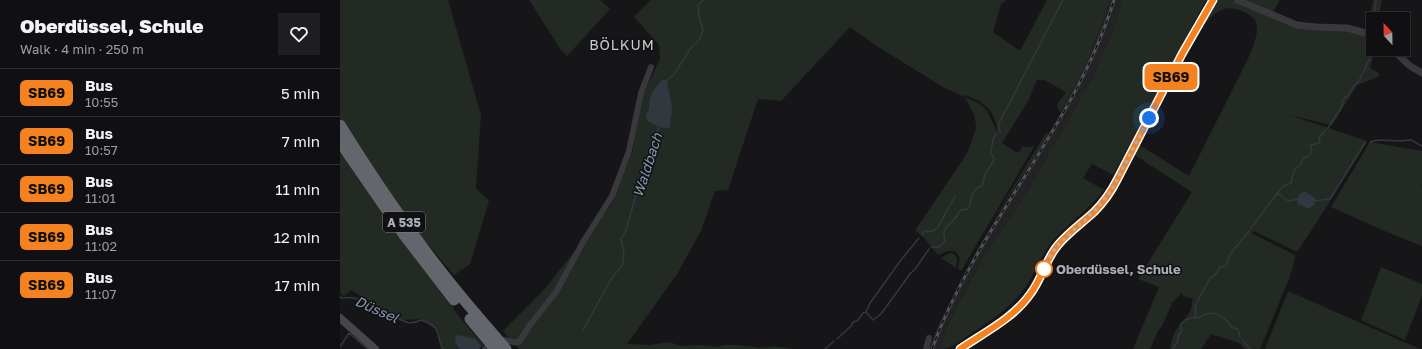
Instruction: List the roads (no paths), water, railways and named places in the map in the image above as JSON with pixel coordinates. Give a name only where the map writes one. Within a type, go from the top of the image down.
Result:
[{"type":"highway","name":"A 535","points":[[340,124],[381,190],[473,316],[495,349]]},
{"type":"highway","name":"A 535","points":[[340,142],[404,235],[473,316],[506,349]]},
{"type":"main road","points":[[340,318],[375,349]]},
{"type":"street","points":[[960,349],[1020,307],[1035,287],[1051,254],[1058,245],[1095,211],[1106,198],[1117,180],[1186,47],[1213,0]]},
{"type":"street","points":[[1237,0],[1297,25],[1347,28],[1366,33]]},
{"type":"street","points":[[1399,56],[1410,66],[1422,73]]},
{"type":"street","points":[[485,349],[495,341],[502,340],[516,343],[519,342],[562,282],[583,242],[615,191],[629,151],[641,93],[651,67]]},
{"type":"street","points":[[926,349],[929,338]]},
{"type":"waterway","name":"Waldbach","points":[[667,81],[675,73],[690,49],[699,40],[703,30],[698,5],[703,0]]},
{"type":"waterway","points":[[1000,132],[998,125],[1063,0]]},
{"type":"waterway","points":[[1375,12],[1376,0]]},
{"type":"waterway","points":[[1328,128],[1342,106],[1343,99],[1358,83],[1371,56]]},
{"type":"waterway","name":"Waldbach","points":[[583,330],[611,279],[623,264],[624,253],[621,239],[626,230],[639,185],[659,126]]},
{"type":"waterway","points":[[1251,228],[1282,187],[1291,183],[1295,169],[1301,164],[1303,158],[1309,156],[1312,150],[1310,145],[1319,143],[1319,137],[1325,131]]},
{"type":"waterway","points":[[931,247],[939,247],[945,241],[944,232],[946,228],[961,210],[968,209],[975,190],[982,186],[985,174],[994,160],[991,152],[993,139],[996,134]]},
{"type":"waterway","points":[[1370,142],[1378,140],[1411,140],[1422,146]]},
{"type":"waterway","points":[[1314,201],[1330,199],[1365,143]]},
{"type":"waterway","points":[[1277,193],[1288,201],[1299,199]]},
{"type":"waterway","points":[[922,235],[925,231],[929,232],[938,227],[955,196]]},
{"type":"waterway","points":[[1173,349],[1182,330],[1180,325],[1185,320],[1195,317],[1195,306],[1210,278],[1215,275],[1220,267],[1226,266],[1231,253],[1249,231]]},
{"type":"waterway","points":[[837,339],[852,325],[852,323],[858,320],[863,313],[866,312],[870,303],[919,238]]},
{"type":"waterway","points":[[866,312],[873,320],[881,314],[929,249]]},
{"type":"waterway","name":"Düssel","points":[[340,296],[341,298],[348,297],[359,299],[385,315],[395,317],[406,322],[411,323],[421,320],[428,323],[436,328],[443,349]]},
{"type":"waterway","points":[[1196,317],[1199,318],[1210,313],[1222,316],[1230,326],[1238,329],[1240,337]]},
{"type":"waterway","points":[[340,347],[349,333],[368,349]]},
{"type":"waterway","points":[[825,349],[834,341]]},
{"type":"waterway","points":[[1243,341],[1250,349]]},
{"type":"railway","points":[[932,349],[951,304],[974,260],[1051,134],[1075,91],[1097,46],[1114,0]]},
{"type":"place","name":"Oberdüssel, Schule","points":[[1044,269]]},
{"type":"district","name":"BÖLKUM","points":[[622,44]]}]
